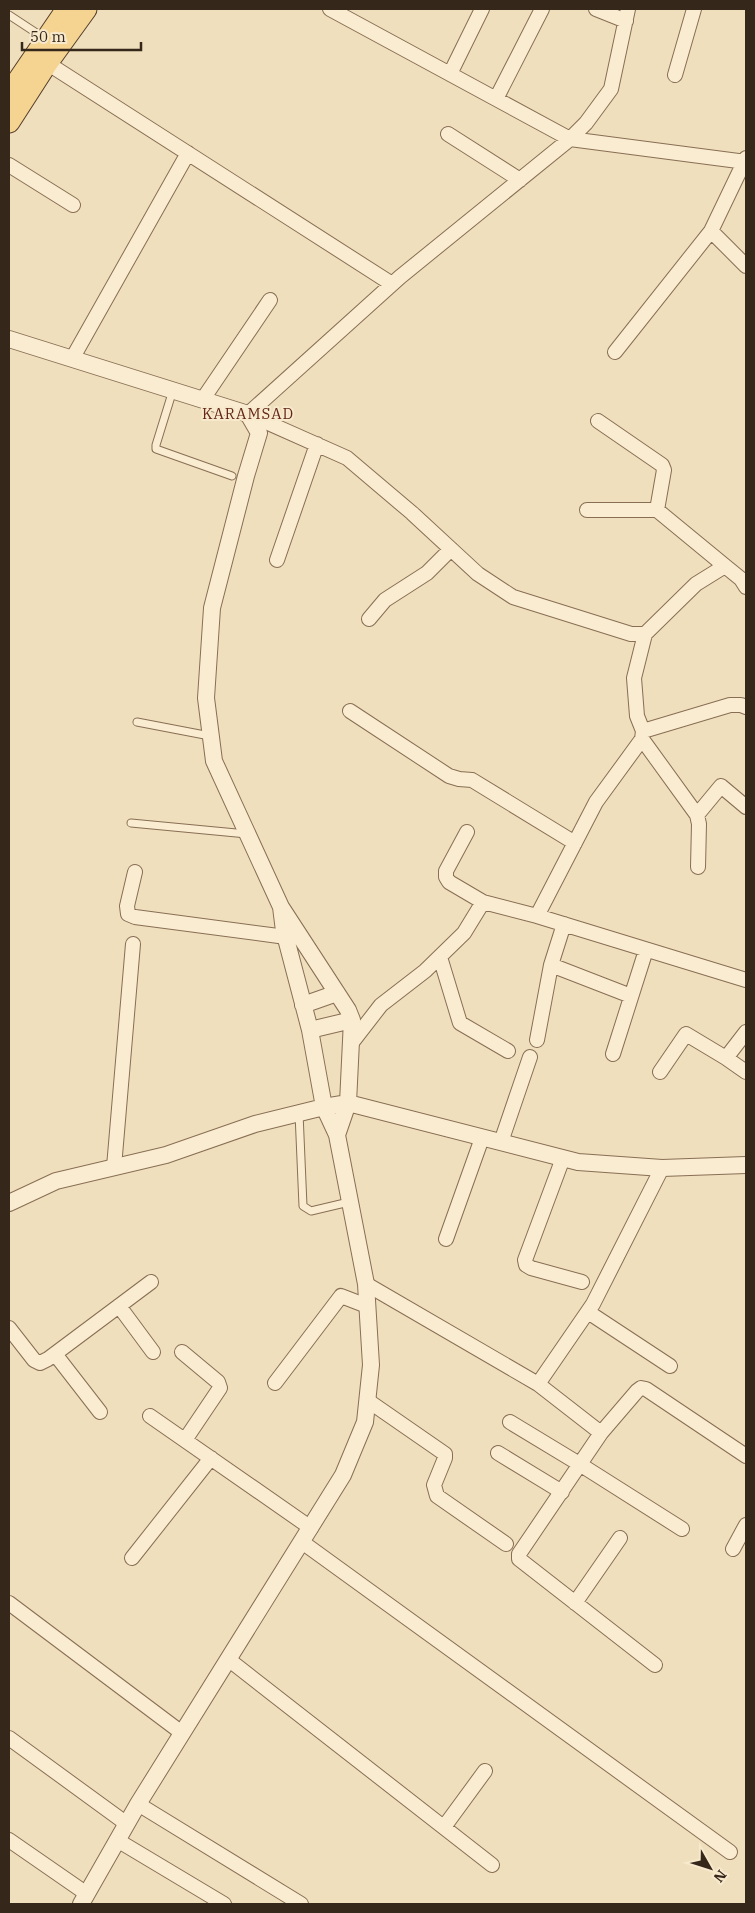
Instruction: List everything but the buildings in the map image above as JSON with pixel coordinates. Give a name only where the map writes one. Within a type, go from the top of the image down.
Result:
[{"type":"main road","points":[[9,94],[67,9]]},
{"type":"main road","points":[[9,122],[47,63],[86,9]]},
{"type":"street","points":[[330,9],[570,139],[746,161],[711,231],[615,352]]},
{"type":"street","points":[[450,74],[482,9]]},
{"type":"street","points":[[496,99],[542,9]]},
{"type":"street","points":[[248,414],[392,284],[570,139],[586,123],[611,89],[627,15],[596,9]]},
{"type":"street","points":[[675,74],[694,9]]},
{"type":"street","points":[[47,63],[392,284]]},
{"type":"street","points":[[448,134],[520,180]]},
{"type":"street","points":[[72,359],[188,153]]},
{"type":"street","points":[[9,166],[72,205]]},
{"type":"street","points":[[711,231],[746,266]]},
{"type":"street","points":[[203,399],[270,300]]},
{"type":"street","points":[[9,339],[248,414],[317,444],[347,458],[412,513],[478,574],[513,597],[631,634],[644,634]]},
{"type":"street","points":[[248,414],[259,433],[212,608],[206,698],[214,761],[247,834],[281,907],[352,1020],[348,1103],[337,1136]]},
{"type":"street","points":[[598,421],[662,465],[664,470],[657,510]]},
{"type":"street","points":[[277,560],[317,444]]},
{"type":"street","points":[[586,510],[657,510],[725,566],[745,579]]},
{"type":"street","points":[[369,619],[385,600],[427,573],[451,549]]},
{"type":"street","points":[[698,867],[699,824],[697,815],[642,735],[637,716],[634,678],[644,634],[696,584],[725,566]]},
{"type":"street","points":[[537,916],[596,802],[642,735],[730,705],[746,707]]},
{"type":"street","points":[[350,711],[449,776],[472,780],[575,843]]},
{"type":"street","points":[[697,815],[721,786],[746,807]]},
{"type":"street","points":[[467,832],[446,871],[446,877],[449,882],[483,902],[564,924],[746,980]]},
{"type":"street","points":[[134,872],[127,906],[128,914],[135,917],[286,937]]},
{"type":"street","points":[[350,1045],[381,1005],[425,971],[464,932],[483,902]]},
{"type":"street","points":[[9,1840],[84,1899],[138,1804],[343,1475],[365,1422],[371,1365],[366,1284],[337,1136],[324,1107],[310,1030],[286,937],[281,907]]},
{"type":"street","points":[[537,1040],[551,966],[564,924]]},
{"type":"street","points":[[114,1168],[133,944]]},
{"type":"street","points":[[613,1054],[646,950]]},
{"type":"street","points":[[440,957],[460,1023],[508,1051]]},
{"type":"street","points":[[551,966],[631,996]]},
{"type":"street","points":[[303,1005],[337,994]]},
{"type":"street","points":[[310,1030],[352,1020]]},
{"type":"street","points":[[726,1058],[746,1032]]},
{"type":"street","points":[[660,1072],[686,1034],[746,1072]]},
{"type":"street","points":[[501,1142],[530,1057]]},
{"type":"street","points":[[9,1203],[56,1182],[166,1155],[255,1124],[348,1103],[578,1162],[662,1168],[746,1164]]},
{"type":"street","points":[[446,1239],[482,1138]]},
{"type":"street","points":[[563,1158],[526,1260],[526,1265],[582,1282]]},
{"type":"street","points":[[538,1384],[588,1312],[662,1168]]},
{"type":"street","points":[[9,1328],[34,1360],[40,1363],[55,1354],[151,1282]]},
{"type":"street","points":[[366,1284],[538,1384],[602,1433]]},
{"type":"street","points":[[275,1383],[341,1296],[367,1306]]},
{"type":"street","points":[[119,1306],[153,1352]]},
{"type":"street","points":[[588,1312],[670,1366]]},
{"type":"street","points":[[182,1352],[218,1382],[220,1388],[184,1440]]},
{"type":"street","points":[[55,1354],[100,1412]]},
{"type":"street","points":[[655,1664],[519,1558],[519,1554],[602,1433],[641,1388],[646,1389],[746,1456]]},
{"type":"street","points":[[367,1400],[445,1454],[434,1485],[437,1496],[506,1544]]},
{"type":"street","points":[[150,1416],[211,1458],[306,1535],[730,1852]]},
{"type":"street","points":[[510,1422],[682,1529]]},
{"type":"street","points":[[498,1453],[562,1492]]},
{"type":"street","points":[[132,1558],[211,1458]]},
{"type":"street","points":[[733,1549],[746,1525]]},
{"type":"street","points":[[575,1603],[620,1538]]},
{"type":"street","points":[[9,1603],[182,1733]]},
{"type":"street","points":[[228,1660],[492,1864]]},
{"type":"street","points":[[9,1738],[126,1824]]},
{"type":"street","points":[[444,1828],[485,1771]]},
{"type":"street","points":[[138,1804],[301,1904]]},
{"type":"street","points":[[118,1840],[224,1904]]},
{"type":"lane","points":[[9,15],[46,39]]},
{"type":"lane","points":[[173,390],[156,449],[232,476]]},
{"type":"lane","points":[[136,722],[211,736]]},
{"type":"lane","points":[[132,823],[247,834]]},
{"type":"lane","points":[[299,1113],[303,1206],[311,1211],[350,1202]]},
{"type":"district","name":"KARAMSAD","points":[[248,414]]}]
